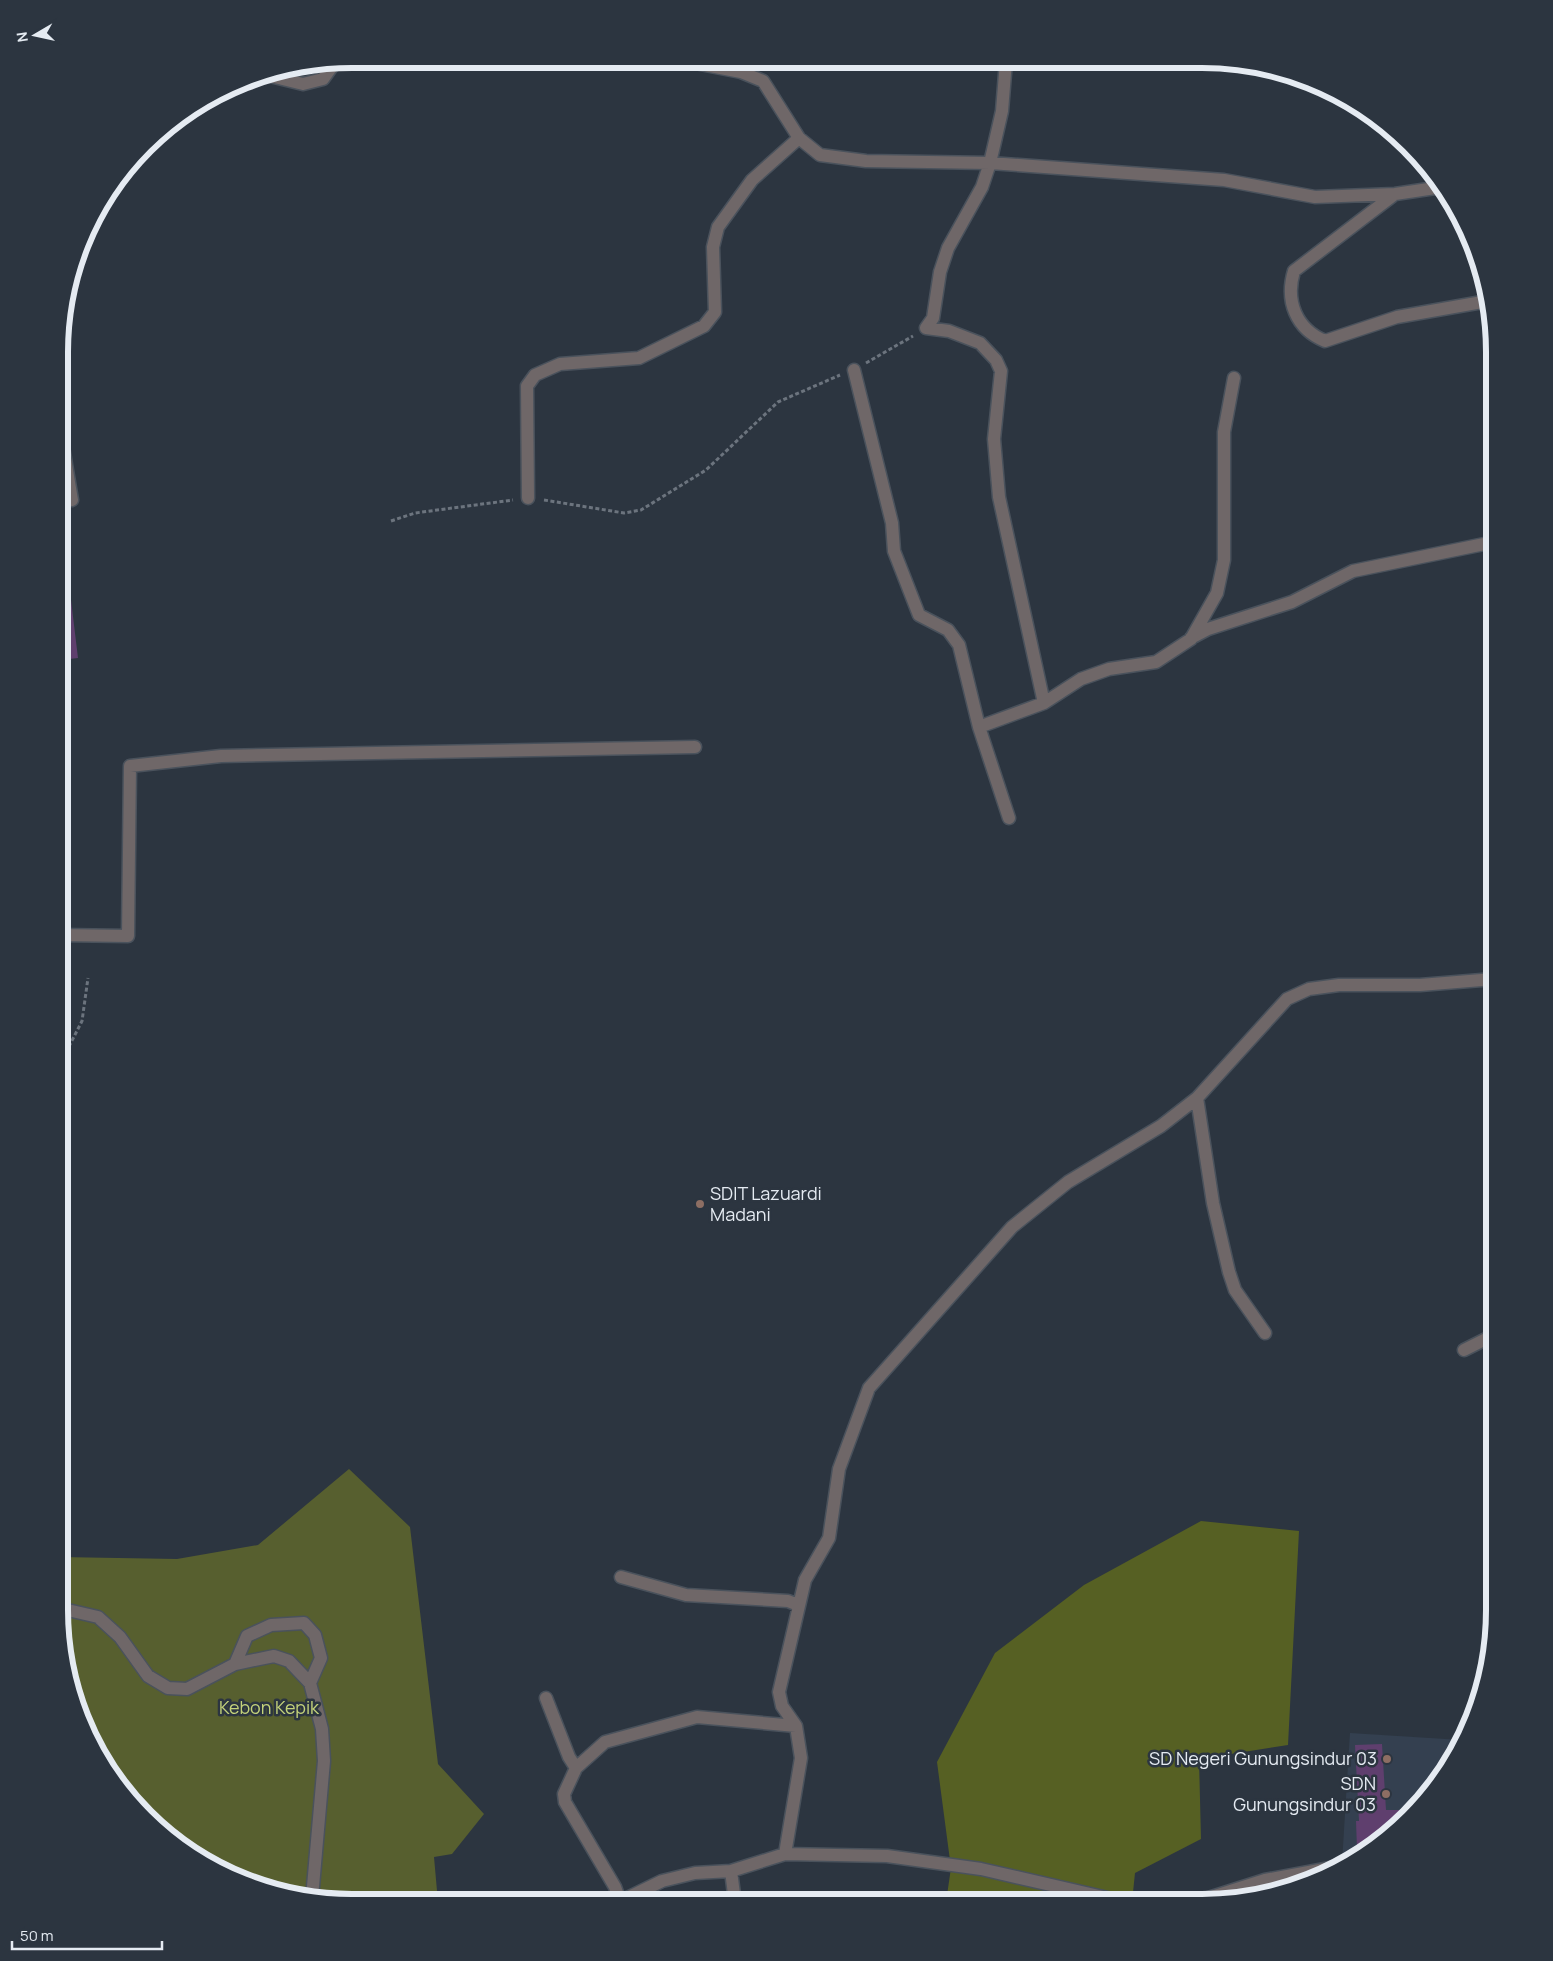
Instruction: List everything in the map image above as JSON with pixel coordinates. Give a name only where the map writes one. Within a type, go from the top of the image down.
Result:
[{"type":"street","points":[[715,67],[741,72],[763,82],[799,138],[820,155],[866,161],[914,160],[990,163],[1224,180],[1315,197],[1396,194],[1434,188]]},
{"type":"street","points":[[1006,67],[1002,111],[990,163],[982,187],[948,248],[940,272],[933,318],[926,328],[949,331],[980,343],[996,360],[1001,371],[994,439],[1000,496],[1044,703]]},
{"type":"street","points":[[277,77],[304,84],[323,79],[331,68]]},
{"type":"street","points":[[528,498],[527,386],[535,375],[560,364],[639,358],[704,326],[715,312],[713,247],[718,227],[752,180],[799,138]]},
{"type":"street","points":[[1396,194],[1294,271],[1290,285],[1295,316],[1312,336],[1325,341],[1397,317],[1481,302]]},
{"type":"street","points":[[854,370],[892,523],[894,551],[920,615],[948,630],[959,645],[979,727],[1009,818]]},
{"type":"street","points":[[1191,639],[1217,593],[1224,560],[1224,432],[1234,378]]},
{"type":"street","points":[[67,470],[72,500]]},
{"type":"street","points":[[979,727],[1044,703],[1081,679],[1109,669],[1156,662],[1208,628],[1292,602],[1353,571],[1486,544]]},
{"type":"street","points":[[67,935],[128,936],[130,766],[221,756],[695,747]]},
{"type":"street","points":[[785,1854],[801,1758],[796,1726],[782,1706],[779,1692],[805,1580],[829,1538],[838,1469],[869,1388],[1012,1227],[1068,1182],[1161,1126],[1197,1098],[1287,999],[1309,989],[1339,985],[1420,985],[1486,980]]},
{"type":"street","points":[[1197,1098],[1213,1203],[1235,1290],[1265,1332]]},
{"type":"street","points":[[1464,1350],[1486,1339]]},
{"type":"street","points":[[621,1577],[686,1595],[788,1601],[798,1605]]},
{"type":"street","points":[[67,1610],[98,1617],[120,1637],[148,1676],[168,1688],[187,1689],[235,1664],[274,1656],[289,1661],[310,1683],[322,1729],[324,1761],[309,1890]]},
{"type":"street","points":[[235,1664],[247,1636],[271,1625],[304,1623],[315,1635],[320,1658],[310,1683]]},
{"type":"street","points":[[546,1698],[569,1757],[576,1768]]},
{"type":"street","points":[[617,1894],[564,1802],[564,1794],[576,1768],[605,1742],[697,1717],[796,1726]]},
{"type":"street","points":[[636,1894],[662,1881],[695,1874],[731,1871],[785,1854],[887,1856],[972,1867],[1090,1894]]},
{"type":"street","points":[[731,1871],[734,1894]]},
{"type":"street","points":[[1226,1892],[1265,1880],[1311,1872]]},
{"type":"path","points":[[391,521],[415,513],[528,498],[624,513],[641,510],[706,470],[778,402],[854,370],[926,328]]},
{"type":"path","points":[[67,1050],[82,1021],[88,978]]},
{"type":"shaded area","name":"SDN Gunungsindur 03","points":[[1350,1733],[1454,1740],[1438,1767],[1415,1797],[1375,1835],[1342,1857]]},
{"type":"green space","name":"Kebon Kepik","points":[[349,1469],[410,1527],[438,1764],[484,1814],[452,1854],[434,1857],[437,1894],[351,1894],[314,1891],[278,1884],[243,1872],[209,1856],[164,1823],[126,1783],[105,1752],[89,1718],[73,1665],[68,1628],[67,1557],[177,1559],[258,1545]]},
{"type":"green space","points":[[1201,1521],[1299,1531],[1288,1745],[1199,1759],[1201,1839],[1135,1873],[1133,1894],[947,1894],[951,1868],[937,1762],[995,1653],[1084,1585]]},
{"type":"building","points":[[67,600],[71,600],[78,658],[67,659]]},
{"type":"building","points":[[1382,1744],[1386,1810],[1402,1810],[1375,1835],[1357,1847],[1356,1821],[1359,1821],[1355,1745]]},
{"type":"place","name":"SDIT Lazuardi Madani","points":[[700,1204]]},
{"type":"place","name":"SD Negeri Gunungsindur 03","points":[[1387,1759]]},
{"type":"place","name":"SDN Gunungsindur 03","points":[[1386,1794]]}]
